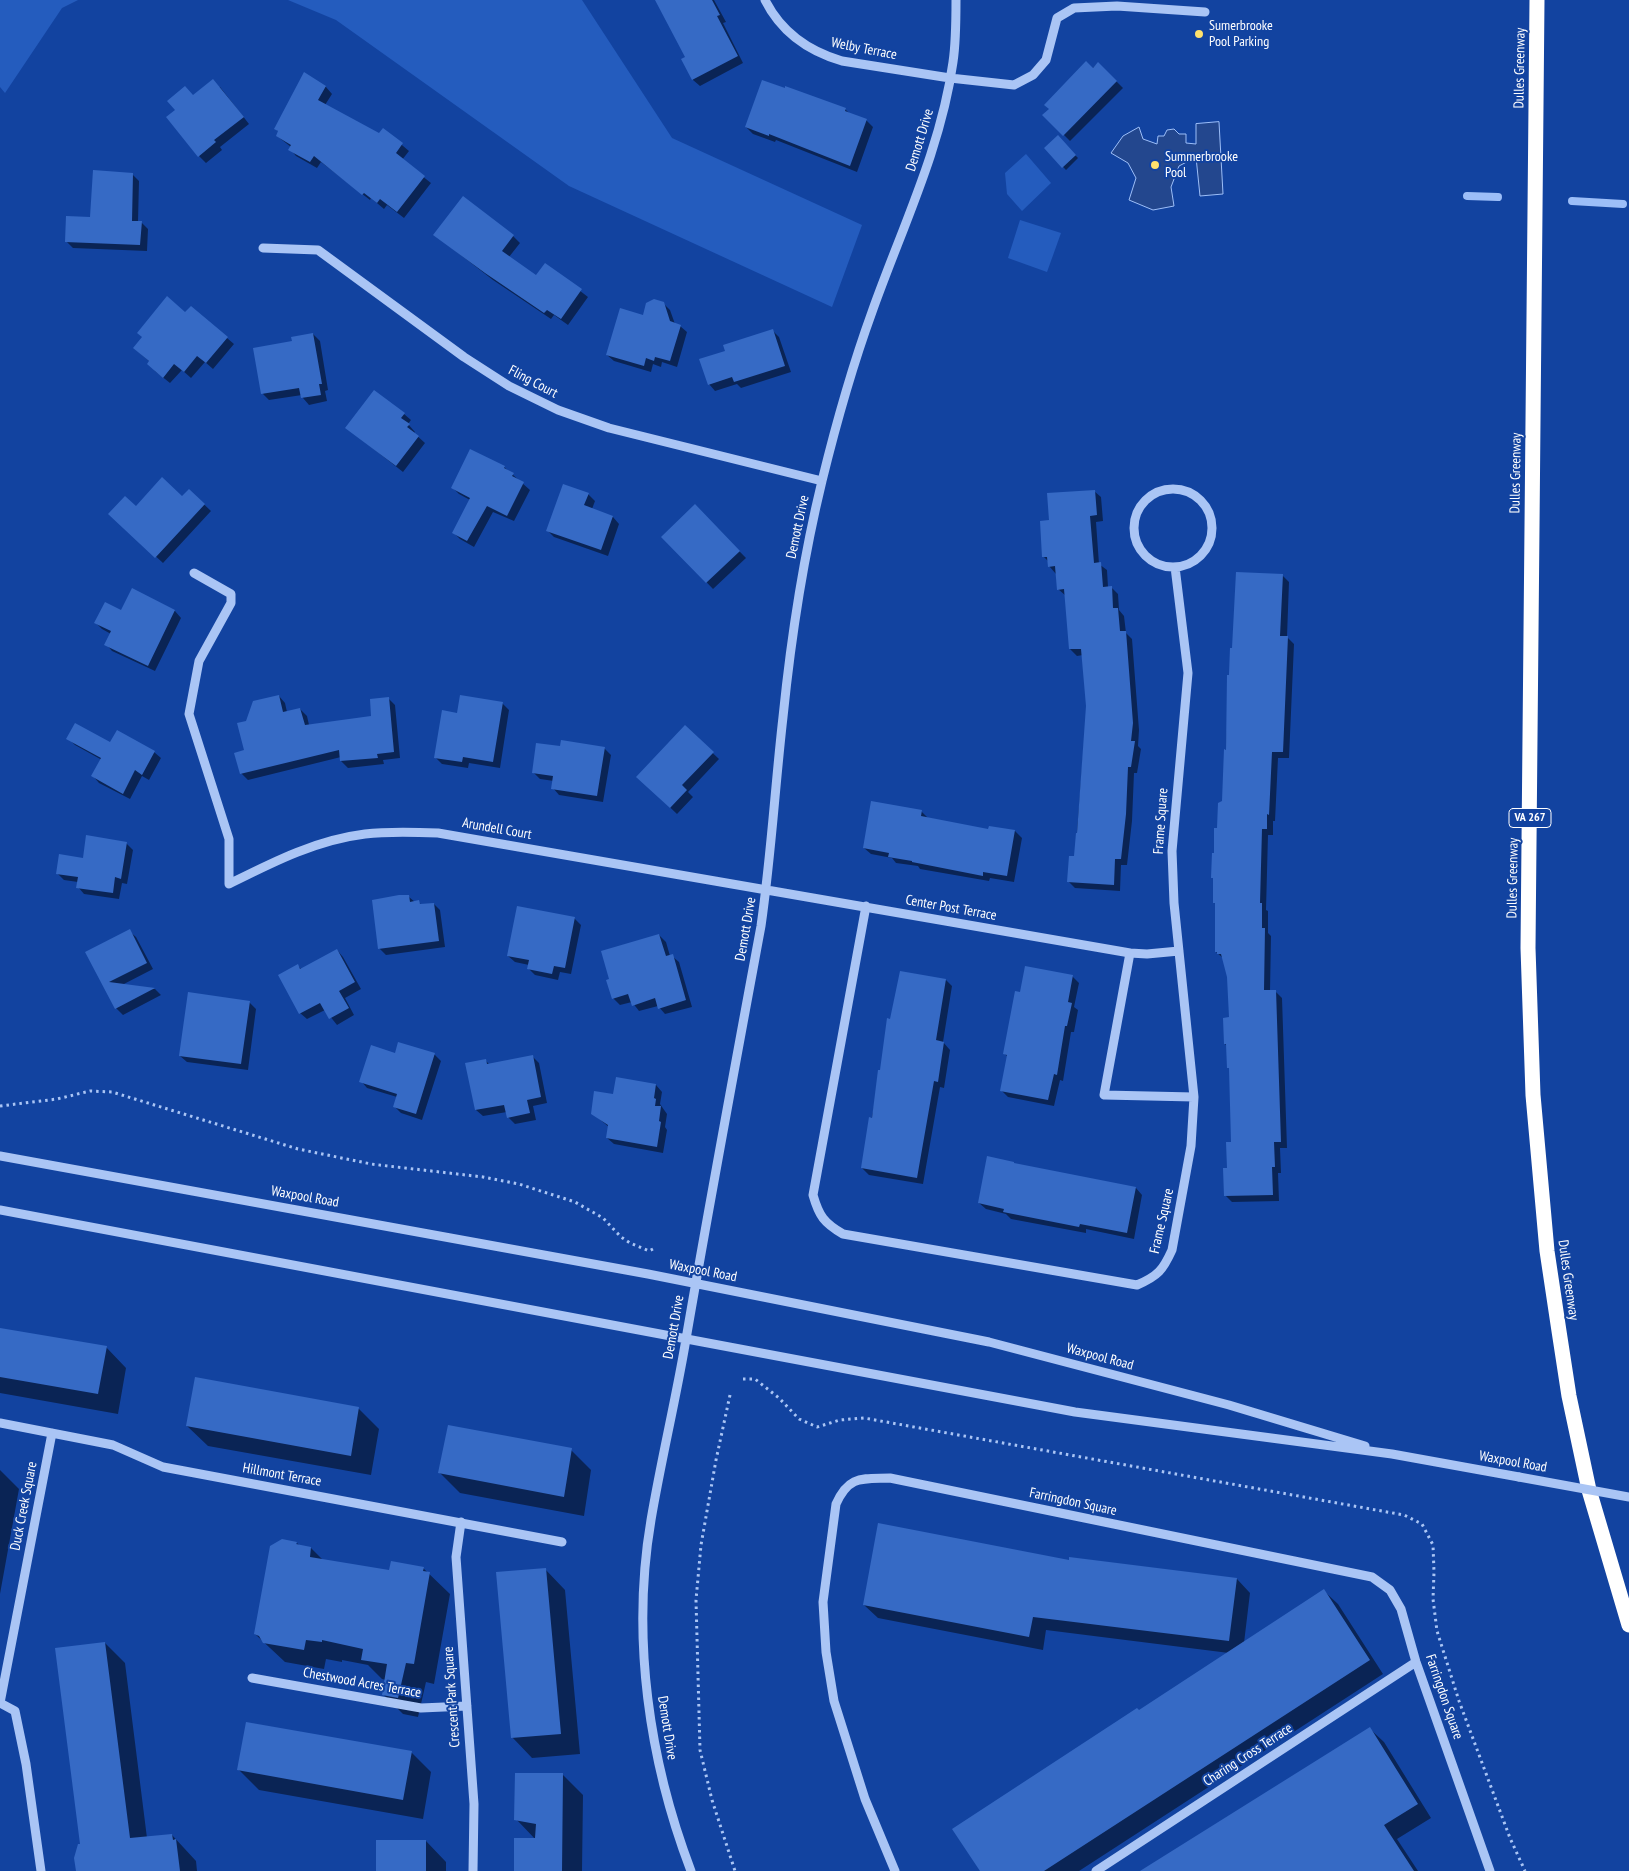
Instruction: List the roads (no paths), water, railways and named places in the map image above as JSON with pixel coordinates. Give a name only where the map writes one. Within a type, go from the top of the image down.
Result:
[{"type":"highway","name":"Dulles Greenway","points":[[1537,0],[1528,948],[1533,1095],[1548,1251],[1569,1396],[1589,1490],[1629,1625]]},
{"type":"street","name":"Welby Terrace","points":[[765,0],[776,19],[791,36],[810,49],[825,56],[842,61],[950,78],[1014,85],[1032,75],[1046,60],[1056,18],[1074,8],[1117,6],[1205,12]]},
{"type":"street","name":"Demott Drive","points":[[692,1871],[682,1846],[662,1779],[651,1721],[644,1651],[644,1580],[651,1522],[686,1339],[766,890],[783,717],[806,551],[822,481],[854,363],[932,152],[954,61],[956,0]]},
{"type":"street","name":"Fling Court","points":[[263,248],[318,250],[464,357],[509,386],[558,410],[609,428],[822,481]]},
{"type":"street","points":[[1170,489],[1183,490],[1195,495],[1205,504],[1211,516],[1213,529],[1210,542],[1203,554],[1194,562],[1182,567],[1175,567],[1157,564],[1146,557],[1138,547],[1134,535],[1134,523],[1138,510],[1145,500],[1157,492],[1170,489]]},
{"type":"street","name":"Frame Square","points":[[866,906],[813,1194],[817,1211],[828,1225],[843,1234],[1137,1285],[1153,1278],[1165,1266],[1172,1250],[1191,1146],[1194,1097],[1174,903],[1172,851],[1188,672],[1175,567]]},
{"type":"street","name":"Arundell Court","points":[[194,573],[231,594],[231,603],[199,661],[189,714],[229,839],[229,884],[279,858],[330,840],[366,834],[402,832],[438,833],[766,890]]},
{"type":"street","name":"Center Post Terrace","points":[[766,890],[1130,953],[1147,954],[1179,951]]},
{"type":"street","points":[[1130,953],[1104,1095],[1194,1097]]},
{"type":"street","name":"Waxpool Road","points":[[0,1156],[695,1284],[989,1342],[1229,1405],[1392,1454]]},
{"type":"street","name":"Waxpool Road","points":[[0,1210],[1075,1412],[1392,1454],[1629,1497]]},
{"type":"street","name":"Hillmont Terrace","points":[[0,1423],[113,1445],[163,1467],[562,1542]]},
{"type":"street","name":"Duck Creek Square","points":[[41,1871],[26,1764],[15,1711],[0,1703],[52,1433]]},
{"type":"street","name":"Farringdon Square","points":[[895,1871],[865,1799],[837,1710],[826,1652],[823,1602],[836,1504],[842,1490],[858,1479],[890,1478],[1372,1577],[1390,1590],[1401,1609],[1416,1662],[1490,1871]]},
{"type":"street","name":"Crescent Park Square","points":[[460,1522],[456,1558],[474,1804],[473,1871]]},
{"type":"street","name":"Charing Cross Terrace","points":[[1096,1871],[1416,1662]]},
{"type":"street","name":"Chestwood Acres Terrace","points":[[252,1678],[421,1708],[467,1706]]},
{"type":"waterway","points":[[1467,196],[1498,197]]},
{"type":"waterway","points":[[1572,201],[1623,204]]},
{"type":"place","name":"Sumerbrooke Pool Parking","points":[[1199,34]]},
{"type":"place","name":"Summerbrooke Pool","points":[[1155,165]]}]
